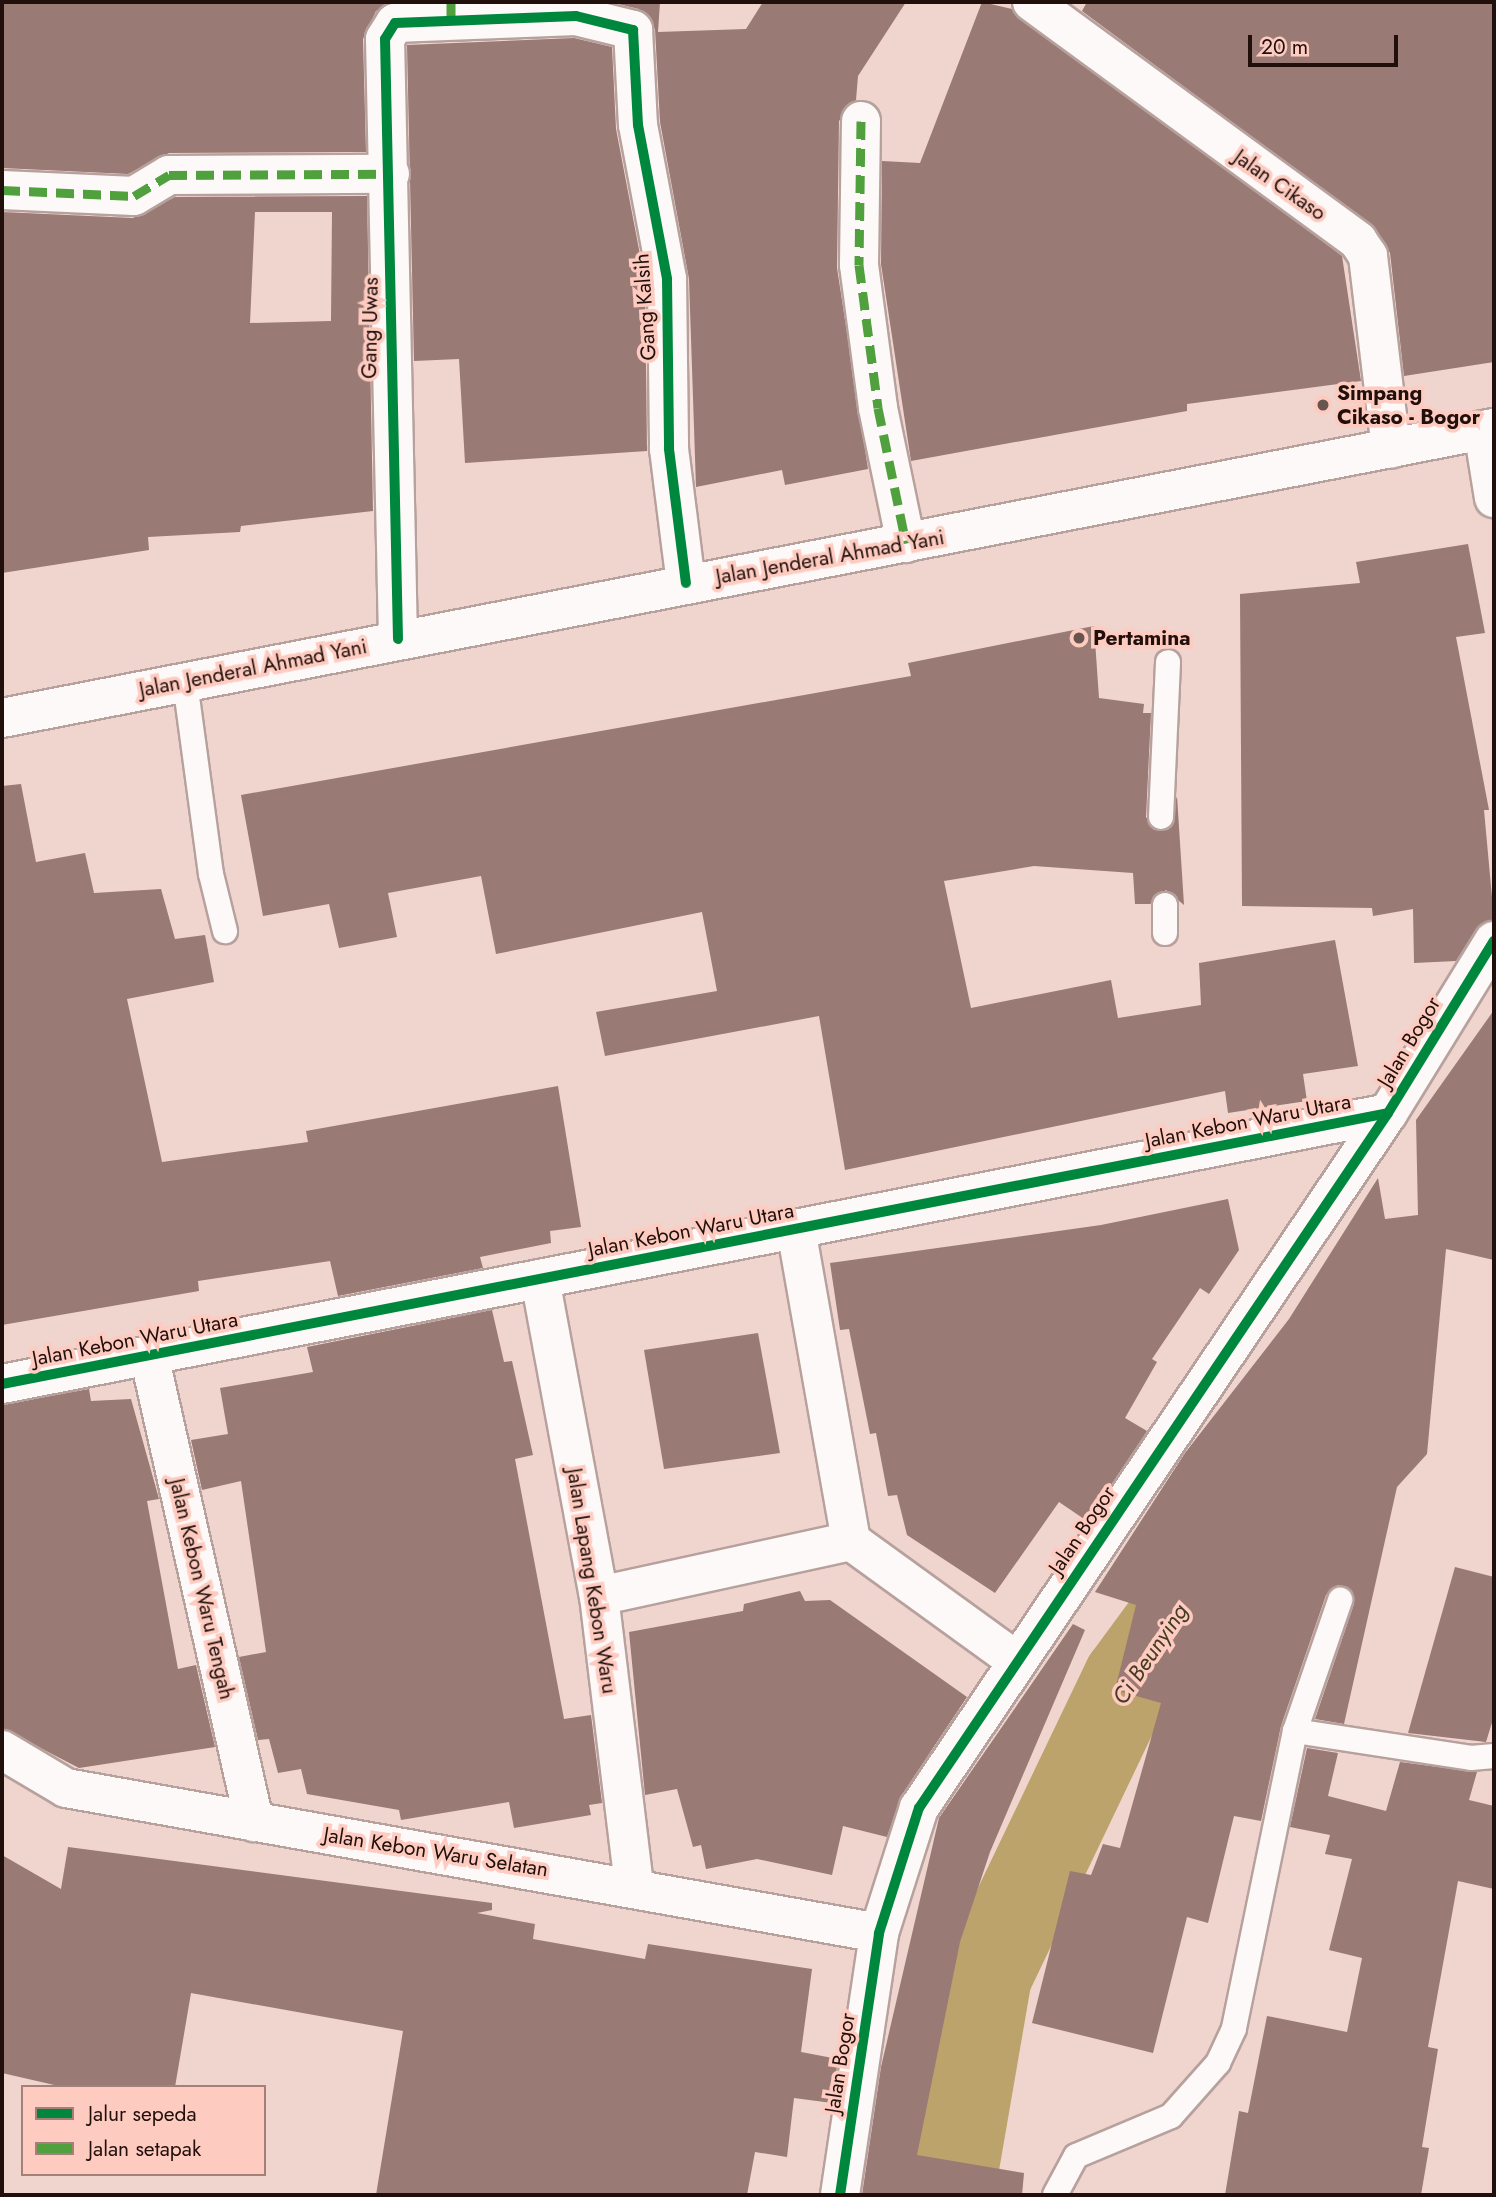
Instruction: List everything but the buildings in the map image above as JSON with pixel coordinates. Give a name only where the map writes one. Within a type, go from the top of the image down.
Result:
[{"type":"street","name":"Jalan Cikaso","points":[[1032,2],[1359,241],[1368,256],[1391,449]]},
{"type":"street","name":"Gang Kalsih","points":[[395,23],[576,16],[633,30],[638,125],[667,279],[669,449],[686,583]]},
{"type":"street","name":"Gang Uwas","points":[[395,23],[385,39],[390,174],[388,384],[398,639]]},
{"type":"street","points":[[861,121],[859,265],[878,408],[906,543]]},
{"type":"street","points":[[2,190],[134,196],[169,175],[390,174]]},
{"type":"street","name":"Jalan Jenderal Ahmad Yani","points":[[2,718],[1489,429]]},
{"type":"street","points":[[1489,429],[1494,498]]},
{"type":"street","name":"Jalan Bogor","points":[[840,2195],[879,1933],[919,1808],[1388,1113],[1494,941]]},
{"type":"street","name":"Jalan Kebon Waru Utara","points":[[2,1384],[1388,1113]]},
{"type":"street","points":[[796,1229],[851,1541],[1017,1661]]},
{"type":"street","name":"Jalan Lapang Kebon Waru","points":[[540,1279],[598,1596],[634,1885]]},
{"type":"street","name":"Jalan Kebon Waru Tengah","points":[[149,1355],[254,1822]]},
{"type":"street","points":[[598,1596],[851,1541]]},
{"type":"street","name":"Jalan Kebon Waru Selatan","points":[[2,1750],[66,1788],[634,1885],[879,1933]]},
{"type":"lane","points":[[1161,817],[1168,663]]},
{"type":"lane","points":[[185,682],[211,874],[225,931]]},
{"type":"lane","points":[[1165,905],[1165,933]]},
{"type":"lane","points":[[1055,2195],[1076,2156],[1171,2116],[1218,2063],[1234,2028],[1295,1731],[1340,1600]]},
{"type":"lane","points":[[1295,1731],[1471,1758],[1494,1756]]},
{"type":"waterway","name":"Ci Beunying","points":[[948,2195],[986,1975],[1128,1679],[1194,1589]]},
{"type":"marked path","points":[[451,2],[451,19]]},
{"type":"marked path","points":[[861,121],[859,265],[878,408],[906,543]]},
{"type":"marked path","points":[[2,190],[134,196],[169,175],[390,174]]},
{"type":"cycle path","points":[[398,639],[385,39],[395,23],[576,16],[633,30],[638,125],[667,279],[669,449],[686,583]]},
{"type":"cycle path","points":[[840,2195],[879,1933],[919,1808],[1388,1113],[1494,941]]},
{"type":"cycle path","points":[[2,1384],[1388,1113]]},
{"type":"place","name":"Simpang Cikaso - Bogor","points":[[1323,405]]},
{"type":"place","name":"Pertamina","points":[[1079,638]]}]
